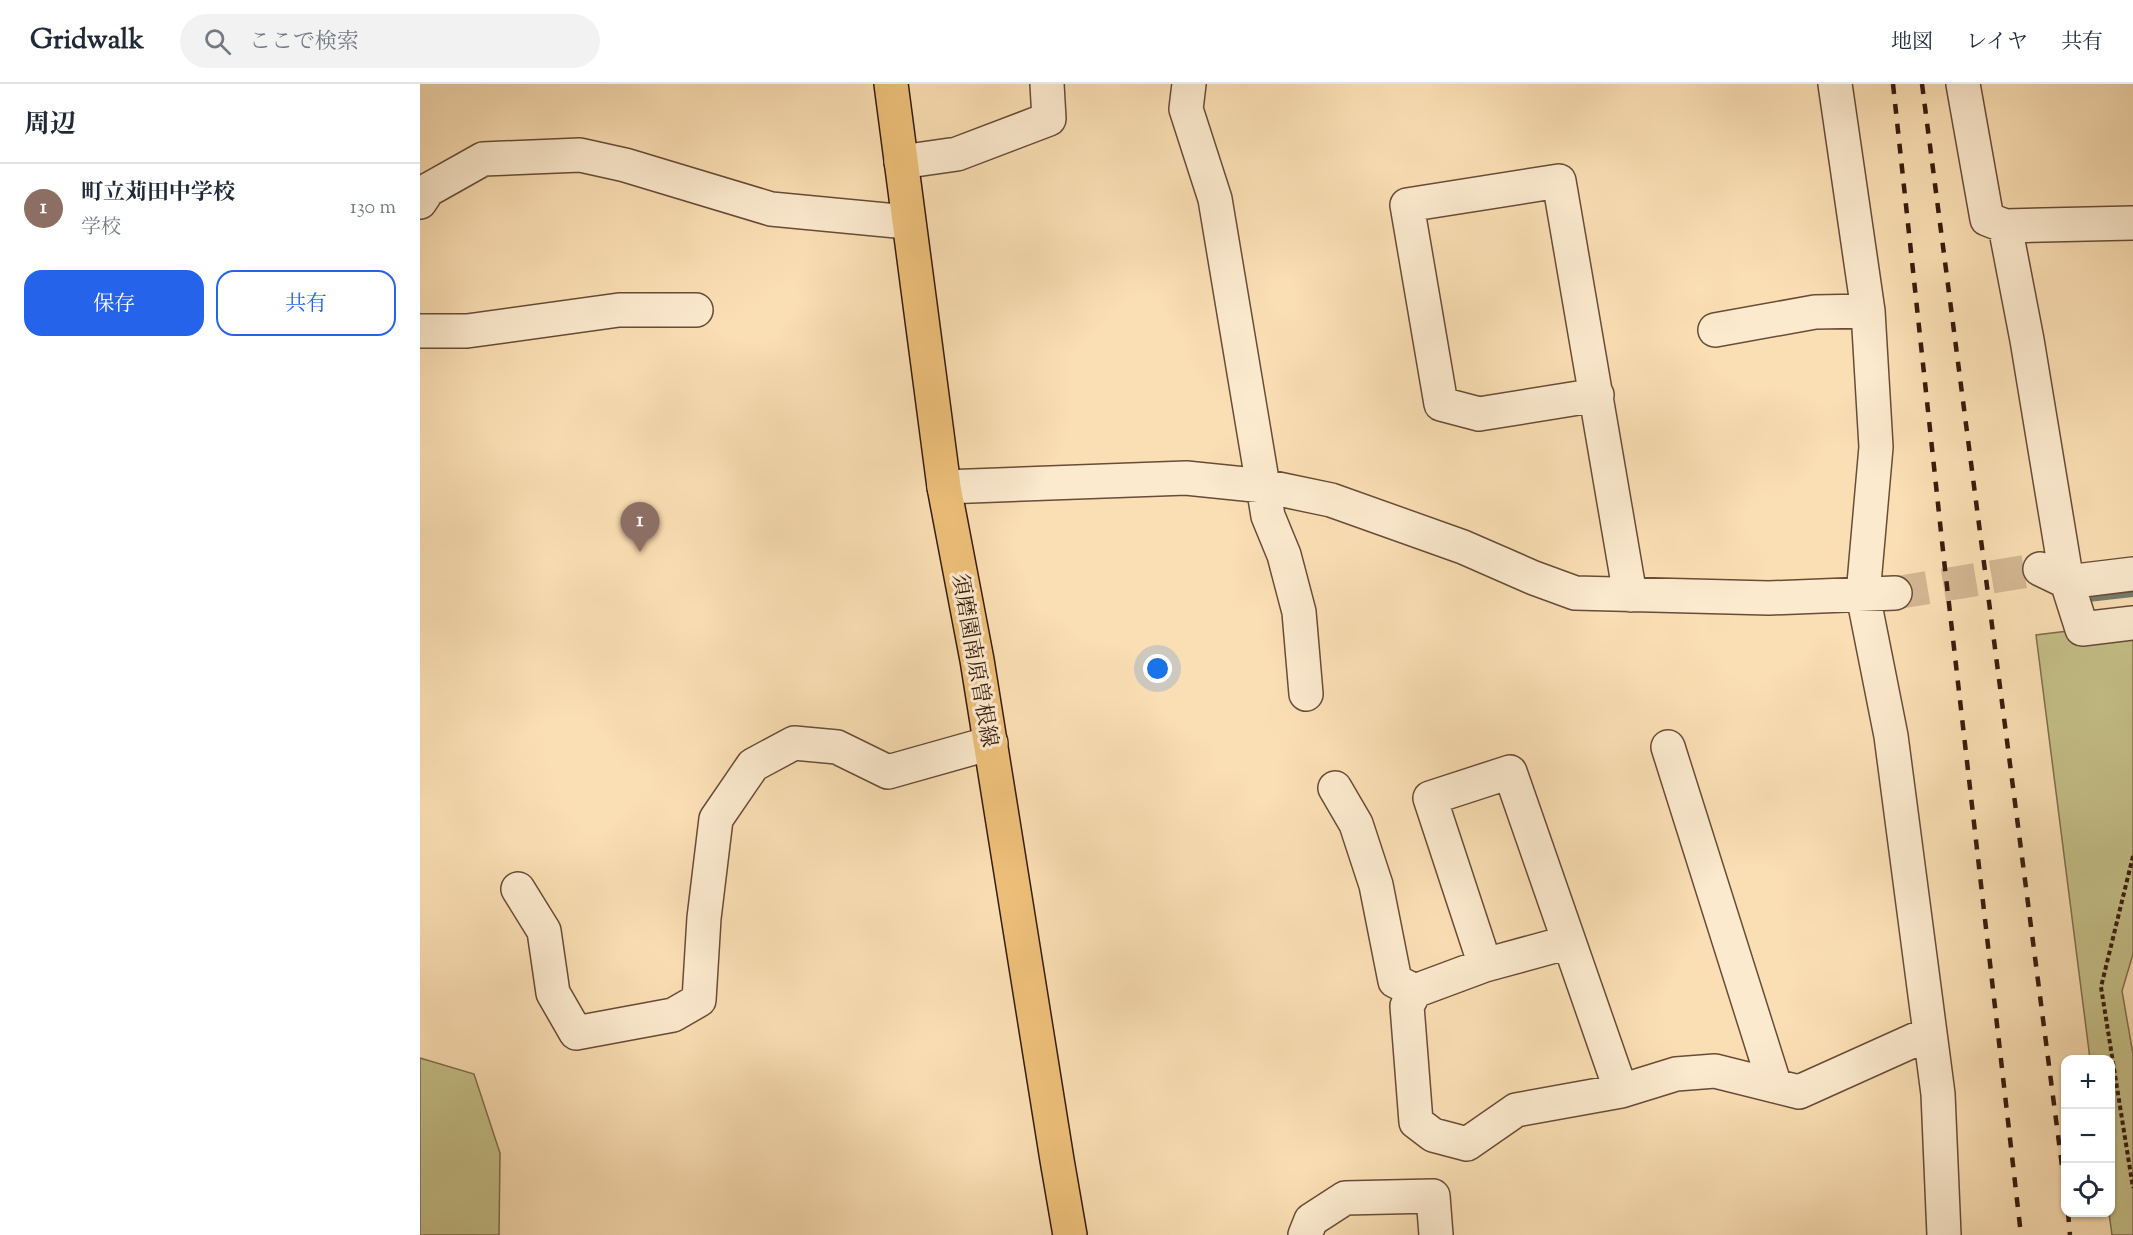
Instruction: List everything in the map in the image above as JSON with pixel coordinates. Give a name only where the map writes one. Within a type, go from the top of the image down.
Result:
[{"type":"main road","name":"須磨園南原曽根線","points":[[891,84],[907,222],[944,487],[978,660],[1070,1235]]},
{"type":"street","points":[[901,162],[957,154],[1049,119],[1047,84]]},
{"type":"street","points":[[1189,84],[1186,109],[1215,199],[1268,516],[1284,555],[1299,612],[1306,694]]},
{"type":"street","points":[[1835,84],[1868,310],[1876,447],[1879,594],[1891,736],[1938,1094],[1944,1235]]},
{"type":"street","points":[[1963,84],[1987,219],[2005,226],[2133,223]]},
{"type":"street","points":[[420,202],[428,190],[483,159],[580,154],[625,165],[771,209],[907,222]]},
{"type":"street","points":[[1597,395],[1479,414],[1441,404],[1407,205],[1559,181],[1597,395],[1630,595]]},
{"type":"street","points":[[2005,226],[2027,340],[2054,576],[2082,629],[2133,623]]},
{"type":"street","points":[[420,331],[466,331],[619,310],[696,310]]},
{"type":"street","points":[[1715,330],[1815,312],[1868,310]]},
{"type":"street","points":[[944,487],[1186,478],[1264,486],[1331,500],[1463,547],[1575,593],[1768,598],[1879,594]]},
{"type":"street","points":[[2054,576],[2133,574]]},
{"type":"street","points":[[518,889],[544,931],[553,993],[576,1033],[673,1015],[699,1000],[704,918],[716,819],[753,765],[794,743],[837,747],[888,772],[991,743]]},
{"type":"street","points":[[1668,747],[1775,1086]]},
{"type":"street","points":[[1485,965],[1430,798],[1510,772],[1621,1091]]},
{"type":"street","points":[[1335,788],[1356,824],[1376,885],[1395,981],[1415,991]]},
{"type":"street","points":[[1569,942],[1485,965],[1415,991],[1407,1006],[1416,1122],[1433,1135],[1467,1143],[1516,1110],[1621,1091],[1676,1074],[1715,1071],[1799,1092],[1930,1033]]},
{"type":"street","points":[[1305,1235],[1311,1220],[1345,1198],[1433,1196],[1436,1235]]},
{"type":"path","points":[[2133,856],[2101,987],[2133,1188]]},
{"type":"shaded area","points":[[2133,623],[2133,954],[2122,991],[2133,1054],[2133,1235],[2112,1235],[2110,1217],[2115,1217],[2115,1055],[2089,1055],[2036,635]]},
{"type":"shaded area","points":[[420,1058],[474,1074],[500,1153],[499,1235],[420,1235]]},
{"type":"waterway","points":[[2079,599],[2133,593]]},
{"type":"tunnel","points":[[1895,593],[2040,569]]},
{"type":"railway","points":[[1893,84],[1944,560],[2021,1235]]},
{"type":"railway","points":[[1922,84],[2062,1163]]},
{"type":"railway","points":[[2068,1217],[2070,1235]]},
{"type":"place","name":"町立苅田中学校","points":[[640,552]]}]
